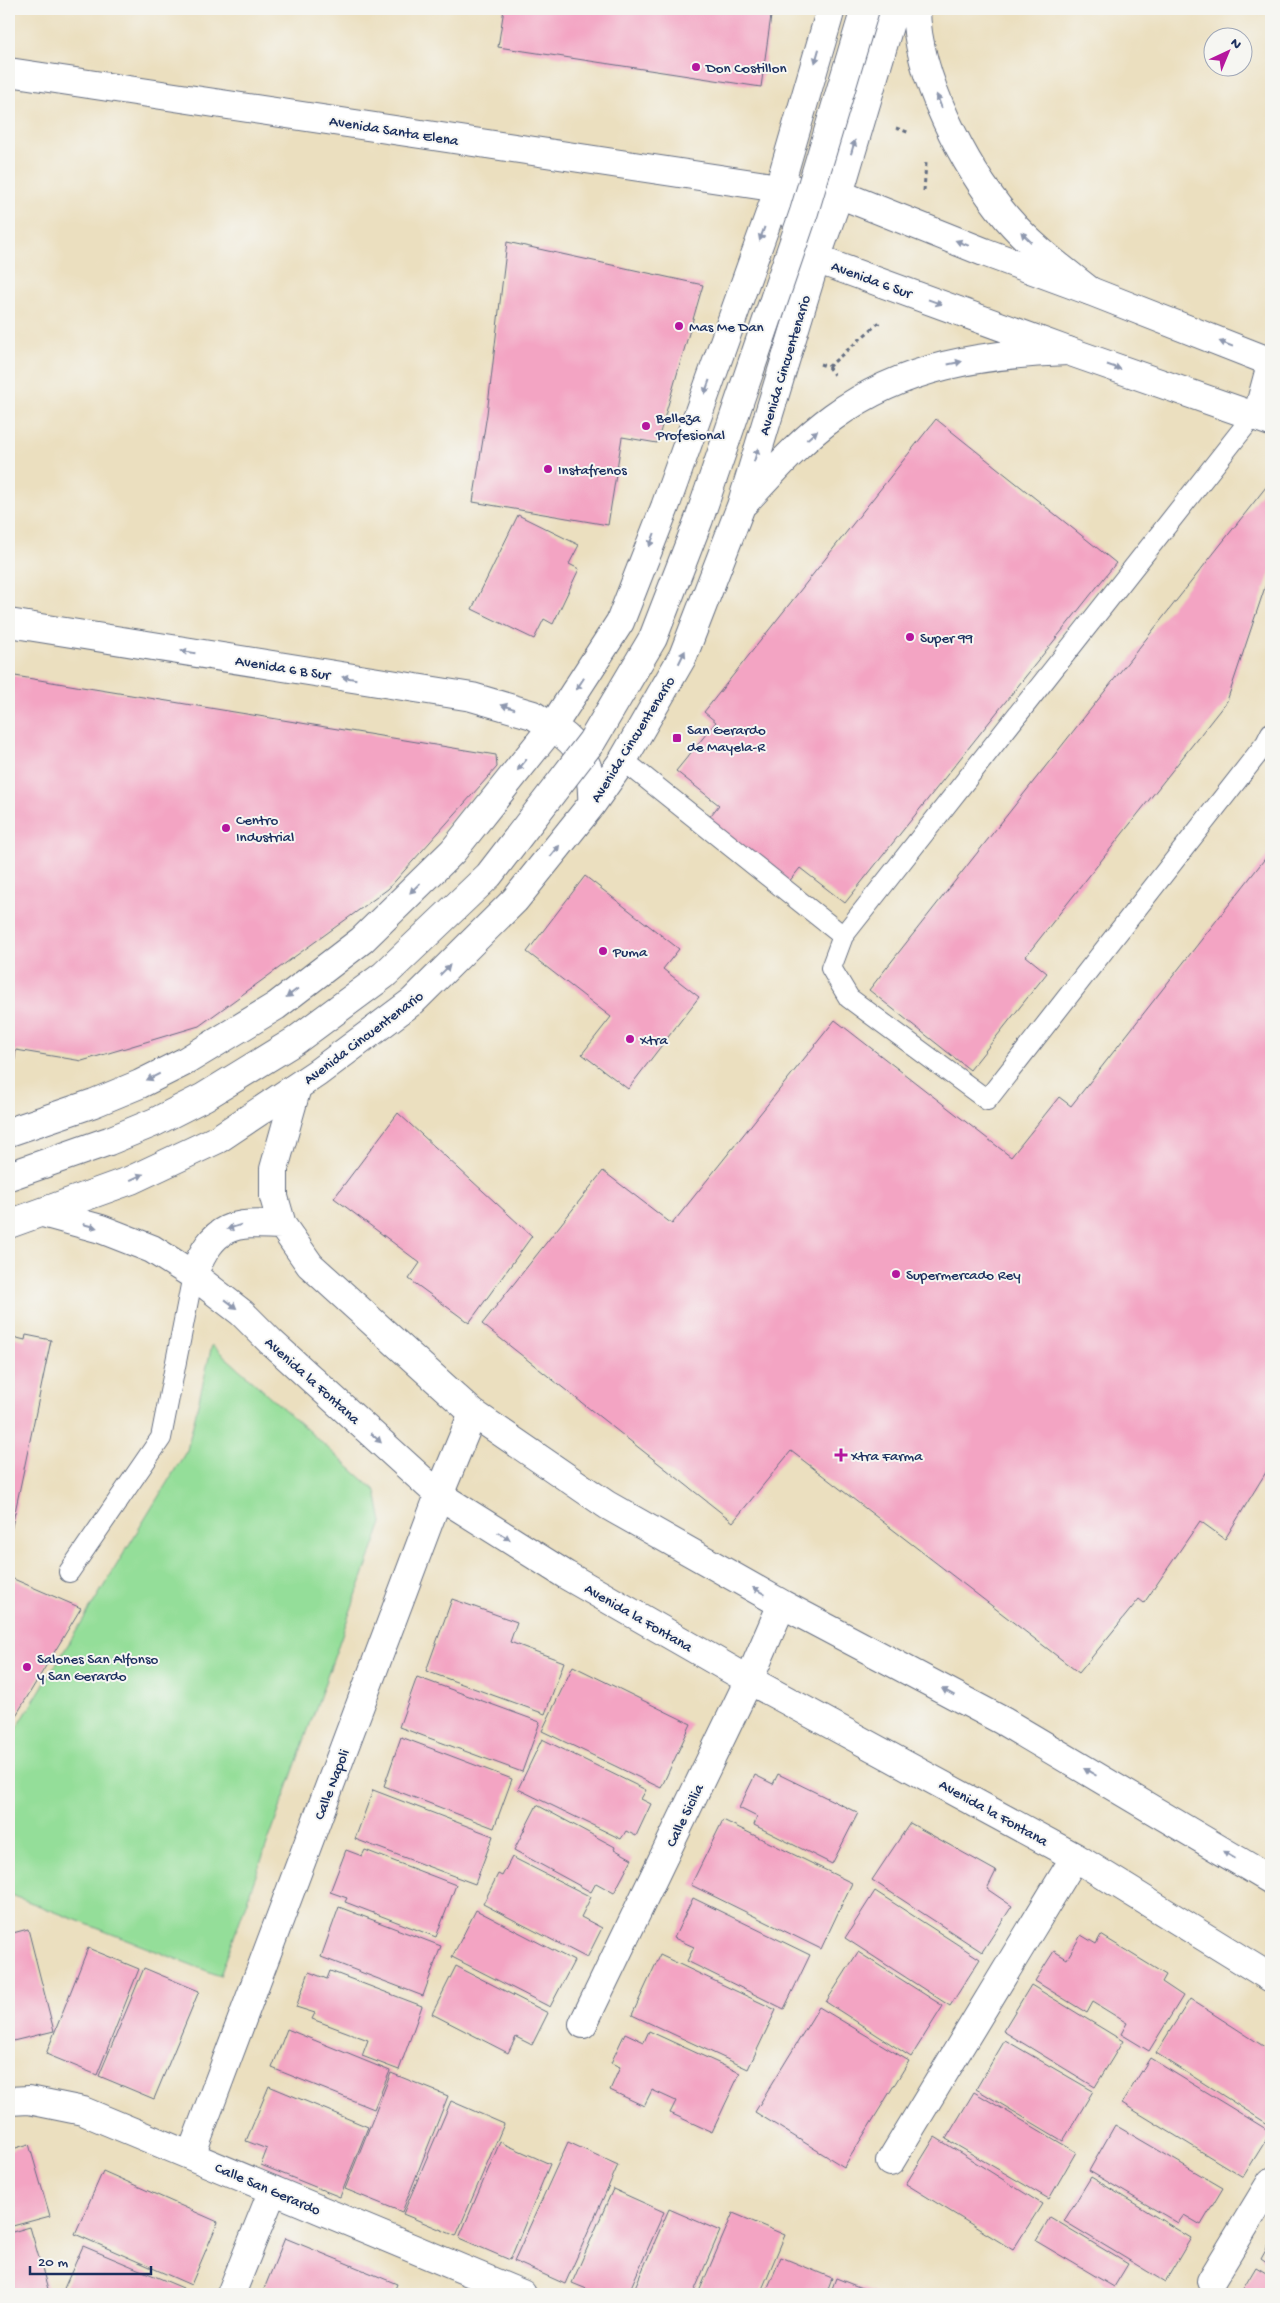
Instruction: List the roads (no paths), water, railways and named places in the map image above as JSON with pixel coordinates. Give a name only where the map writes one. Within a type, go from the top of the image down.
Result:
[{"type":"street","points":[[9,1132],[94,1103],[140,1084],[184,1062],[276,1006],[362,940],[452,851],[552,727],[620,622],[665,507],[779,188],[830,9]]},
{"type":"street","name":"Avenida Cincuentenario","points":[[9,1176],[109,1141],[155,1122],[204,1097],[295,1041],[384,975],[489,875],[592,741],[653,638],[699,520],[804,212],[865,9]]},
{"type":"street","name":"Avenida Cincuentenario","points":[[9,1224],[131,1180],[218,1139],[297,1087],[413,1001],[515,900],[592,804],[623,760],[683,656],[741,506],[816,259],[839,194],[894,9]]},
{"type":"street","points":[[916,9],[916,20],[928,73],[948,125],[966,158],[1007,218],[1046,257],[1090,290]]},
{"type":"street","name":"Avenida Santa Elena","points":[[9,72],[779,188]]},
{"type":"street","points":[[779,188],[839,194],[984,252],[1090,290],[1270,361]]},
{"type":"street","name":"Avenida 6 Sur","points":[[779,188],[816,259],[1068,351],[1262,419]]},
{"type":"street","points":[[741,506],[785,459],[831,418],[875,390],[908,376],[973,359],[1011,353],[1068,351]]},
{"type":"street","name":"Avenida 6 B Sur","points":[[9,623],[472,697],[533,715],[576,746],[585,759],[593,789],[592,804]]},
{"type":"street","points":[[297,1087],[274,1169],[274,1197],[282,1226],[310,1265],[473,1413],[607,1505],[782,1604],[1003,1721],[1271,1880]]},
{"type":"street","name":"Avenida la Fontana","points":[[43,1213],[100,1229],[152,1248],[193,1275],[242,1313],[270,1342],[439,1495],[566,1575],[749,1680],[1074,1857],[1271,1978]]},
{"type":"street","points":[[193,1275],[200,1256],[216,1235],[229,1228],[247,1223],[282,1226]]},
{"type":"street","name":"Calle Napoli","points":[[191,2155],[439,1495],[473,1413]]},
{"type":"street","name":"Calle Sicilia","points":[[583,2024],[749,1680],[782,1604]]},
{"type":"street","points":[[890,2162],[1074,1857]]},
{"type":"street","name":"Calle San Gerardo","points":[[9,2101],[29,2100],[84,2110],[522,2294]]},
{"type":"street","points":[[1211,2281],[1271,2182]]},
{"type":"street","points":[[231,2294],[273,2190]]},
{"type":"lane","points":[[1270,361],[1262,419],[843,936],[831,968],[849,998],[987,1100],[1266,743],[1271,733]]},
{"type":"lane","points":[[623,760],[843,936]]},
{"type":"lane","points":[[68,1572],[161,1438],[193,1275]]},
{"type":"place","name":"Don Costillon","points":[[696,67]]},
{"type":"place","name":"Mas Me Dan","points":[[679,326]]},
{"type":"place","name":"Belleza Profesional","points":[[646,426]]},
{"type":"place","name":"Instafrenos","points":[[548,469]]},
{"type":"place","name":"Super 99","points":[[910,637]]},
{"type":"place","name":"San Gerardo de Mayela-R","points":[[677,738]]},
{"type":"place","name":"Centro Industrial","points":[[226,828]]},
{"type":"place","name":"Puma","points":[[603,951]]},
{"type":"place","name":"Xtra","points":[[630,1039]]},
{"type":"place","name":"Supermercado Rey","points":[[896,1274]]},
{"type":"place","name":"Xtra Farma","points":[[841,1455]]},
{"type":"place","name":"Salones San Alfonso y San Gerardo","points":[[27,1667]]}]
